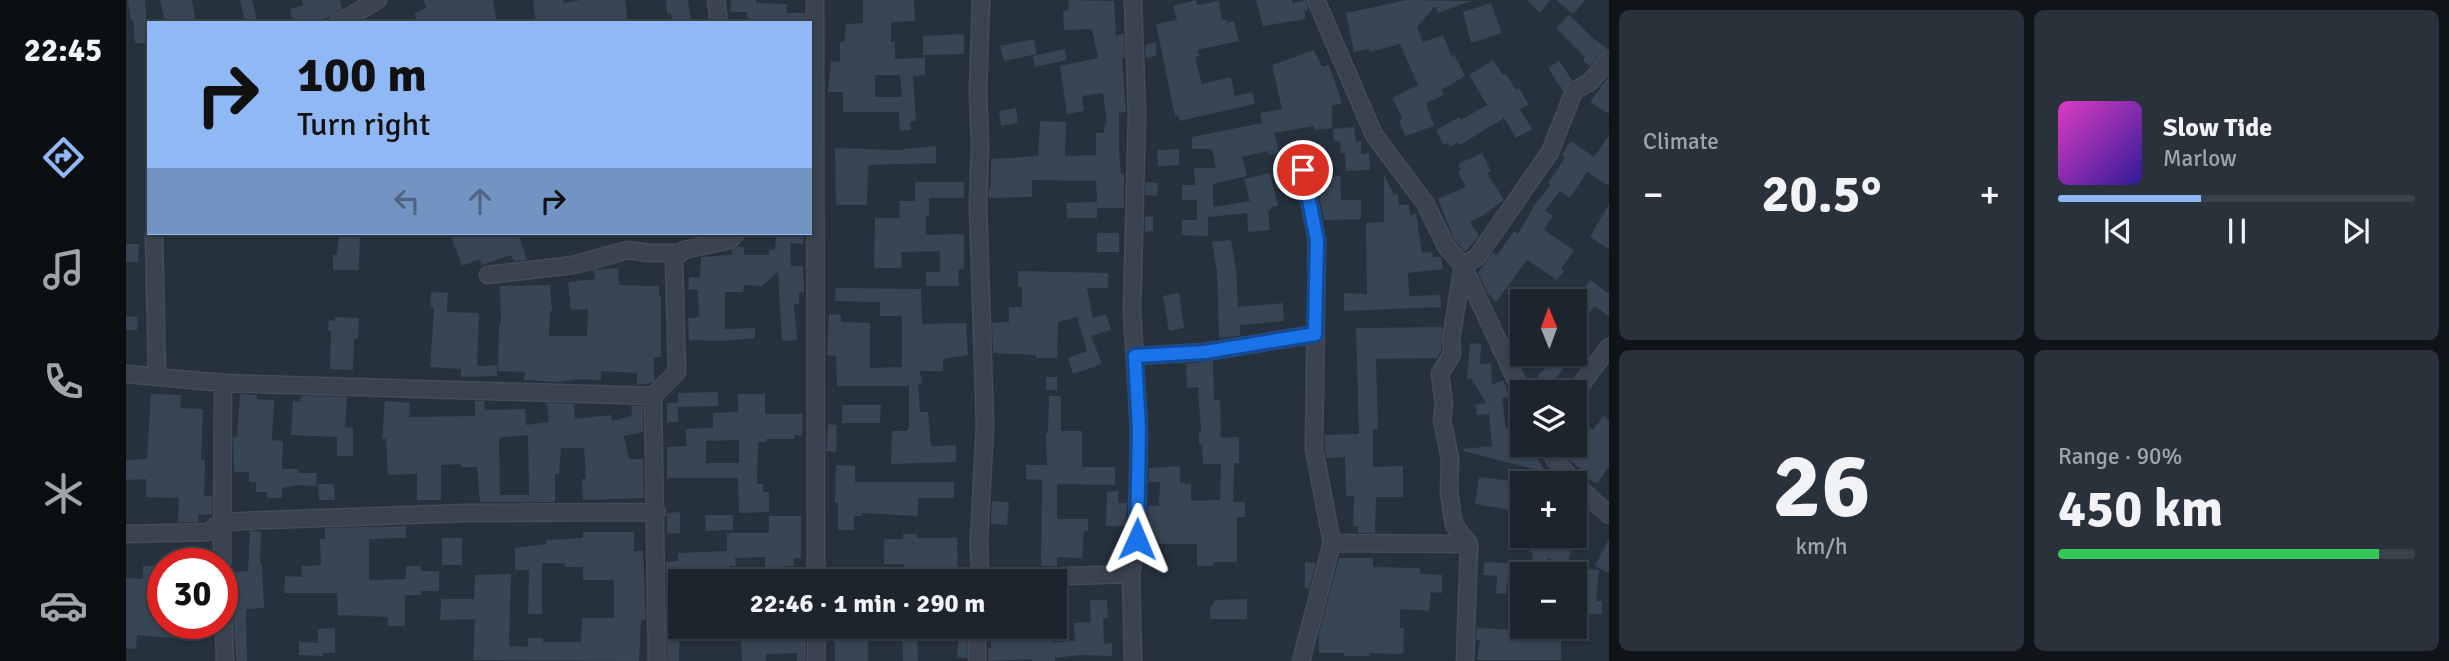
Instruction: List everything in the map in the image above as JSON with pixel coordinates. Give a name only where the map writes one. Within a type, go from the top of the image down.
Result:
[{"type":"street","points":[[341,21],[378,0]]},
{"type":"street","points":[[716,0],[719,21]]},
{"type":"street","points":[[815,0],[816,569]]},
{"type":"street","points":[[980,569],[985,425],[978,205],[981,0]]},
{"type":"street","points":[[1133,0],[1137,114],[1132,311],[1139,429],[1137,539],[1131,574],[1133,661]]},
{"type":"street","points":[[1316,0],[1374,135],[1425,203],[1446,246],[1463,266],[1516,380]]},
{"type":"street","points":[[1465,661],[1469,544],[1454,525],[1448,491],[1450,460],[1443,419],[1440,374],[1452,354],[1451,339],[1463,266],[1477,257],[1549,152],[1574,91],[1590,82],[1609,60]]},
{"type":"street","points":[[1301,661],[1332,542],[1314,449],[1317,240],[1303,170]]},
{"type":"street","points":[[154,235],[157,377]]},
{"type":"street","points":[[488,275],[573,265],[628,250],[678,253],[730,240],[734,235]]},
{"type":"street","points":[[126,374],[223,383],[653,396],[677,372],[674,258],[678,253]]},
{"type":"street","points":[[1135,356],[1205,352],[1315,334]]},
{"type":"street","points":[[1585,380],[1609,347]]},
{"type":"street","points":[[221,548],[223,383]]},
{"type":"street","points":[[653,396],[657,512],[657,661]]},
{"type":"street","points":[[1587,495],[1609,514]]},
{"type":"street","points":[[126,534],[209,532],[220,522],[464,513],[657,512]]},
{"type":"street","points":[[1332,542],[1469,544]]},
{"type":"street","points":[[1067,577],[1131,574]]},
{"type":"street","points":[[224,639],[225,661]]},
{"type":"street","points":[[816,661],[817,639]]},
{"type":"street","points":[[977,639],[977,661]]},
{"type":"building","points":[[128,0],[145,0],[147,43],[135,43],[133,20],[131,21]]},
{"type":"building","points":[[160,0],[192,0],[196,21],[165,21]]},
{"type":"building","points":[[240,0],[252,0],[257,20],[245,21]]},
{"type":"building","points":[[302,0],[340,0],[342,9],[317,21],[293,21],[290,9],[303,5]]},
{"type":"building","points":[[423,0],[493,0],[497,21],[417,21],[414,14],[427,7]]},
{"type":"building","points":[[533,0],[563,0],[564,3],[581,0],[625,0],[628,21],[536,21]]},
{"type":"building","points":[[666,0],[688,0],[691,21],[672,21],[671,13],[667,13]]},
{"type":"building","points":[[731,0],[756,0],[756,3],[787,4],[786,13],[805,13],[805,21],[751,21],[751,18],[747,18],[747,12],[730,12]]},
{"type":"building","points":[[863,0],[914,0],[915,21],[891,22],[891,42],[895,41],[895,59],[925,58],[925,75],[913,76],[916,121],[910,122],[911,130],[900,131],[899,112],[843,112],[843,92],[828,92],[831,61],[840,62],[840,42],[844,42],[846,24],[863,23]],"holes":[[[875,75],[900,75],[902,97],[875,97]]]},
{"type":"building","points":[[1069,0],[1114,1],[1116,36],[1124,33],[1125,58],[1122,58],[1126,112],[1119,113],[1119,150],[1121,174],[1124,174],[1124,208],[1097,208],[1097,218],[1067,218],[1066,203],[1097,202],[1096,181],[1032,180],[1032,197],[989,198],[991,159],[1038,156],[1040,121],[1066,122],[1065,156],[1096,155],[1096,133],[1104,133],[1107,124],[1103,93],[1082,96],[1084,111],[1067,114],[1060,66],[1098,58],[1092,29],[1064,30],[1063,11],[1068,11]]},
{"type":"building","points":[[1196,0],[1197,5],[1219,1],[1222,20],[1226,19],[1227,23],[1234,21],[1239,41],[1197,50],[1199,56],[1195,57],[1202,84],[1231,77],[1235,96],[1252,92],[1255,104],[1179,121],[1179,115],[1175,116],[1156,24],[1177,20],[1173,6]]},
{"type":"building","points":[[1256,0],[1292,0],[1292,3],[1306,0],[1306,19],[1263,26]]},
{"type":"building","points":[[1407,0],[1471,1],[1438,13],[1435,6],[1417,27],[1423,42],[1443,35],[1452,57],[1454,55],[1465,76],[1441,90],[1444,95],[1426,103],[1434,126],[1405,136],[1399,120],[1403,119],[1392,98],[1418,85],[1400,44],[1370,52],[1369,49],[1354,52],[1346,13]]},
{"type":"building","points":[[1527,0],[1550,0],[1540,13]]},
{"type":"building","points":[[1556,0],[1585,0],[1573,14]]},
{"type":"building","points":[[1491,3],[1502,33],[1471,43],[1463,12]]},
{"type":"building","points":[[1569,15],[1608,49],[1590,66],[1583,61],[1585,57],[1556,28]]},
{"type":"building","points":[[964,34],[964,54],[923,55],[923,36]]},
{"type":"building","points":[[1034,39],[1037,54],[1004,61],[1000,46]]},
{"type":"building","points":[[1156,42],[1156,56],[1146,58],[1145,45]]},
{"type":"building","points":[[1065,49],[1066,60],[1035,67],[1033,56]]},
{"type":"building","points":[[1314,50],[1322,67],[1329,65],[1342,103],[1332,106],[1332,128],[1314,130],[1314,126],[1274,133],[1279,152],[1269,155],[1268,151],[1242,157],[1247,176],[1213,184],[1213,207],[1250,201],[1244,179],[1270,173],[1278,206],[1271,207],[1268,211],[1270,230],[1248,232],[1247,213],[1208,217],[1208,236],[1182,235],[1182,220],[1197,220],[1197,200],[1182,200],[1182,185],[1195,185],[1194,168],[1216,168],[1212,149],[1192,149],[1192,137],[1262,123],[1260,113],[1282,109],[1272,65]]},
{"type":"building","points":[[1493,60],[1516,90],[1519,88],[1529,105],[1520,109],[1532,129],[1516,138],[1504,118],[1460,145],[1458,142],[1450,147],[1448,143],[1444,145],[1436,130],[1487,105],[1469,75]]},
{"type":"building","points":[[1559,61],[1572,80],[1563,91],[1548,68]]},
{"type":"building","points":[[1609,76],[1609,114],[1590,102]]},
{"type":"building","points":[[1016,108],[1018,123],[1001,126],[999,111]]},
{"type":"building","points":[[1354,127],[1356,142],[1361,141],[1361,154],[1369,153],[1370,170],[1346,171],[1345,153],[1341,153],[1340,141],[1334,141],[1333,129]]},
{"type":"building","points":[[1609,135],[1609,186],[1587,172],[1570,198],[1560,191],[1545,210],[1553,216],[1544,230],[1574,250],[1561,269],[1564,271],[1557,280],[1527,260],[1496,302],[1488,294],[1478,273],[1493,252],[1497,255],[1514,231],[1518,234],[1535,204],[1551,185],[1548,183],[1565,158],[1562,155],[1571,141],[1594,157]]},
{"type":"building","points":[[936,146],[936,163],[868,165],[867,205],[836,205],[835,148],[898,150]]},
{"type":"building","points":[[1179,149],[1179,165],[1158,166],[1157,150]]},
{"type":"building","points":[[1482,153],[1491,171],[1487,173],[1504,200],[1470,222],[1479,236],[1465,252],[1454,239],[1438,199],[1466,187],[1458,172],[1461,170],[1458,164]]},
{"type":"building","points":[[1384,174],[1394,195],[1398,193],[1399,205],[1409,205],[1410,215],[1416,213],[1422,253],[1432,252],[1433,257],[1441,257],[1443,269],[1408,273],[1409,296],[1440,295],[1441,307],[1344,311],[1344,293],[1367,294],[1366,223],[1384,222]]},
{"type":"building","points":[[1340,176],[1341,200],[1361,200],[1361,219],[1324,220],[1315,178]]},
{"type":"building","points":[[915,182],[964,182],[964,198],[929,198],[929,216],[926,216],[926,235],[964,234],[964,269],[958,269],[959,286],[926,286],[926,272],[940,272],[940,251],[901,252],[902,268],[874,268],[875,218],[900,218],[899,201],[915,201]]},
{"type":"building","points":[[1146,182],[1158,183],[1157,196],[1145,195]]},
{"type":"building","points":[[1609,204],[1609,249],[1590,237]]},
{"type":"building","points":[[1153,216],[1153,231],[1145,232],[1145,217]]},
{"type":"building","points":[[1097,233],[1119,233],[1119,252],[1097,252]]},
{"type":"building","points":[[339,235],[360,235],[359,270],[333,270],[333,255],[337,255]]},
{"type":"building","points":[[451,235],[519,235],[527,260],[514,261],[511,255],[482,265],[480,259],[462,266]]},
{"type":"building","points":[[776,235],[804,235],[803,244],[790,243],[791,266],[803,266],[804,292],[799,293],[799,304],[794,304],[797,340],[782,341],[778,272],[762,286],[744,285],[743,292],[725,292],[725,329],[755,328],[755,338],[689,340],[688,318],[699,317],[698,290],[688,289],[689,277],[700,278],[701,257],[732,255],[732,250],[738,247],[744,247],[744,255],[769,255],[769,250],[775,250]]},
{"type":"building","points":[[1231,240],[1238,307],[1283,303],[1284,321],[1240,325],[1240,336],[1219,338],[1217,271],[1212,242]]},
{"type":"building","points":[[126,244],[139,244],[138,262],[126,262]]},
{"type":"building","points":[[618,268],[619,285],[659,286],[661,357],[654,357],[654,381],[637,385],[637,373],[601,371],[601,380],[524,380],[525,372],[498,371],[500,286],[550,285],[552,311],[549,336],[587,336],[588,309],[571,310],[568,282],[595,279],[593,270]]},
{"type":"building","points":[[1018,271],[1108,273],[1108,288],[1087,288],[1093,318],[1106,314],[1111,330],[1091,336],[1102,364],[1073,374],[1068,358],[1087,351],[1077,317],[1058,322],[1057,358],[993,353],[992,323],[1009,322],[1009,307],[1022,307],[1022,287],[1018,287]]},
{"type":"building","points":[[1590,280],[1609,294],[1609,316],[1594,306],[1587,317],[1587,289],[1584,289]]},
{"type":"building","points":[[836,288],[921,289],[922,324],[966,323],[968,355],[943,359],[943,371],[920,371],[922,383],[918,384],[920,412],[928,412],[931,446],[956,445],[956,462],[891,464],[892,431],[909,429],[909,386],[837,386],[836,356],[827,355],[829,314],[841,315],[841,322],[870,323],[870,368],[902,367],[902,316],[880,316],[880,302],[835,301]]},
{"type":"building","points":[[431,292],[448,293],[447,312],[479,313],[477,366],[497,365],[497,376],[461,377],[461,369],[430,367],[434,308],[430,307]]},
{"type":"building","points":[[1179,293],[1184,328],[1169,331],[1163,296]]},
{"type":"building","points":[[126,316],[138,317],[137,330],[126,330]]},
{"type":"building","points":[[335,317],[359,318],[358,339],[354,339],[353,370],[330,369],[329,320],[335,321]]},
{"type":"building","points":[[1442,327],[1441,351],[1437,358],[1376,359],[1378,429],[1373,429],[1373,467],[1403,466],[1403,497],[1376,497],[1375,533],[1358,533],[1358,526],[1353,526],[1354,496],[1346,496],[1345,457],[1326,458],[1325,448],[1325,435],[1359,434],[1356,328]]},
{"type":"building","points":[[1470,343],[1481,344],[1480,364],[1491,363],[1492,385],[1503,380],[1509,396],[1502,398],[1506,428],[1510,428],[1510,457],[1537,457],[1544,471],[1463,451],[1492,446],[1489,414],[1477,415],[1475,405],[1486,403],[1471,378],[1467,379]]},
{"type":"building","points":[[1213,361],[1214,400],[1220,400],[1221,438],[1239,437],[1239,463],[1234,463],[1233,502],[1245,502],[1245,517],[1237,517],[1237,562],[1214,562],[1213,566],[1197,566],[1197,544],[1159,544],[1159,548],[1147,548],[1148,506],[1159,506],[1160,482],[1149,482],[1149,468],[1180,466],[1180,483],[1191,484],[1191,501],[1220,500],[1221,464],[1203,464],[1202,444],[1199,444],[1201,432],[1198,387],[1187,388],[1186,364]]},
{"type":"building","points":[[1547,366],[1565,366],[1555,380],[1540,380],[1537,377]]},
{"type":"building","points":[[1046,377],[1057,377],[1057,390],[1046,390]]},
{"type":"building","points":[[718,392],[718,406],[678,407],[678,422],[667,422],[667,403],[678,403],[678,393]]},
{"type":"building","points":[[151,394],[181,395],[180,408],[203,409],[201,460],[205,460],[204,496],[212,496],[212,514],[198,515],[198,522],[178,522],[179,498],[146,497],[146,479],[126,480],[126,460],[147,459]]},
{"type":"building","points":[[240,394],[274,400],[272,440],[283,441],[282,469],[298,469],[298,473],[317,473],[316,486],[282,488],[282,498],[267,498],[267,492],[256,492],[256,482],[249,482],[249,472],[234,472],[233,437],[237,437]]},
{"type":"building","points":[[738,394],[765,394],[765,414],[803,414],[802,436],[758,442],[757,484],[763,484],[763,492],[769,492],[769,512],[739,513],[738,478],[667,478],[667,447],[686,446],[686,429],[713,428],[713,413],[738,412]],"holes":[[[739,440],[739,463],[706,463],[706,441]]]},
{"type":"building","points":[[301,396],[347,397],[345,427],[353,428],[353,456],[337,456],[337,437],[291,435],[293,401],[300,402]]},
{"type":"building","points":[[1049,396],[1061,396],[1061,431],[1082,431],[1082,467],[1115,467],[1115,485],[1057,484],[1057,519],[1088,519],[1088,531],[1084,531],[1082,558],[1057,557],[1057,566],[1041,566],[1042,480],[1026,479],[1026,465],[1047,465]]},
{"type":"building","points":[[385,401],[410,403],[409,417],[475,416],[475,401],[484,401],[485,410],[525,409],[526,425],[549,422],[547,403],[574,404],[575,419],[611,415],[612,421],[632,416],[631,406],[643,406],[643,432],[624,436],[629,459],[643,459],[644,498],[583,500],[582,479],[586,479],[584,448],[561,448],[559,474],[555,474],[555,502],[480,502],[477,467],[461,467],[461,464],[441,465],[441,500],[417,500],[417,474],[388,475],[386,439],[382,439]],"holes":[[[528,435],[529,495],[500,495],[499,438]]]},
{"type":"building","points":[[842,405],[881,405],[880,423],[842,423]]},
{"type":"building","points":[[1603,416],[1609,420],[1609,466],[1597,484],[1587,477],[1587,471],[1583,471],[1568,459],[1587,457],[1587,425],[1593,430]]},
{"type":"building","points":[[828,424],[837,425],[836,452],[826,451]]},
{"type":"building","points":[[836,465],[855,466],[855,482],[954,482],[954,498],[918,498],[918,516],[862,513],[862,516],[854,516],[854,530],[838,530],[838,503],[835,503]]},
{"type":"building","points":[[1479,477],[1510,481],[1510,510],[1475,504]]},
{"type":"building","points":[[318,484],[334,484],[335,500],[319,500]]},
{"type":"building","points":[[1118,491],[1118,503],[1127,503],[1126,526],[1106,526],[1107,492]]},
{"type":"building","points":[[992,501],[1009,502],[1007,525],[991,524]]},
{"type":"building","points":[[680,512],[680,533],[667,534],[667,513]]},
{"type":"building","points":[[705,515],[733,515],[733,530],[706,531]]},
{"type":"building","points":[[769,516],[801,516],[801,558],[794,558],[794,566],[765,569],[765,557],[735,558],[736,566],[729,566],[729,569],[668,569],[668,639],[680,639],[679,661],[667,661],[666,562],[678,561],[678,553],[727,551],[727,533],[769,533]]},
{"type":"building","points":[[406,526],[406,538],[369,539],[369,580],[406,579],[406,566],[421,566],[421,571],[439,571],[439,591],[421,591],[421,595],[405,595],[405,626],[388,626],[388,617],[338,615],[337,593],[284,593],[285,576],[302,577],[301,566],[321,565],[320,539],[325,539],[325,528]]},
{"type":"building","points":[[250,531],[261,531],[260,564],[264,608],[246,609],[247,661],[236,661],[238,572],[248,571]]},
{"type":"building","points":[[583,532],[634,532],[634,551],[643,551],[646,620],[641,620],[639,661],[473,660],[475,619],[440,620],[441,599],[474,599],[475,575],[511,574],[509,646],[528,647],[528,638],[543,638],[543,642],[581,642],[582,618],[614,618],[614,580],[583,580],[583,567],[565,567],[565,563],[542,563],[542,614],[528,614],[529,570],[515,570],[515,548],[546,544],[546,540],[583,538]]},
{"type":"building","points":[[903,534],[917,534],[917,538],[957,538],[958,569],[904,569],[904,564],[884,564],[884,539],[903,539]]},
{"type":"building","points":[[442,538],[462,538],[462,565],[442,565]]},
{"type":"building","points":[[1609,539],[1609,573],[1595,566]]},
{"type":"building","points":[[1530,548],[1572,548],[1568,562],[1547,558],[1546,562],[1532,561],[1533,553],[1529,552]]},
{"type":"building","points":[[1339,558],[1373,558],[1373,567],[1420,568],[1420,574],[1442,575],[1442,593],[1431,592],[1429,611],[1400,609],[1400,628],[1404,628],[1403,654],[1370,653],[1370,656],[1344,656],[1344,653],[1319,653],[1319,633]]},
{"type":"building","points":[[1305,562],[1316,563],[1308,593],[1308,588],[1305,588]]},
{"type":"building","points":[[1484,562],[1510,563],[1506,594],[1496,593],[1497,576],[1483,575]]},
{"type":"building","points":[[143,566],[147,566],[147,636],[137,635],[136,649],[126,648],[126,578],[143,579]]},
{"type":"building","points":[[1587,568],[1599,570],[1596,601],[1602,601],[1602,614],[1589,614],[1588,625]]},
{"type":"building","points":[[1247,599],[1247,619],[1210,619],[1210,608],[1216,600]]},
{"type":"building","points":[[1090,600],[1107,600],[1108,618],[1103,618],[1104,644],[1112,643],[1112,656],[1079,655],[1055,658],[1055,661],[988,661],[991,639],[1075,641],[1074,623],[1091,622]]},
{"type":"building","points":[[335,628],[335,653],[323,653],[323,656],[299,655],[299,642],[318,643],[318,629]]},
{"type":"building","points":[[1477,628],[1510,630],[1510,639],[1561,639],[1561,660],[1477,660],[1480,640],[1476,640]]},
{"type":"building","points":[[741,639],[806,639],[806,661],[797,661],[797,653],[766,654],[766,661],[742,661]]},
{"type":"building","points":[[834,639],[868,639],[868,661],[835,661]]},
{"type":"building","points":[[902,639],[917,639],[918,661],[903,661]]},
{"type":"building","points":[[958,639],[967,639],[967,658],[957,657]]},
{"type":"route","points":[[1137,539],[1139,429],[1135,356],[1205,352],[1315,334],[1317,240],[1303,170]]}]
